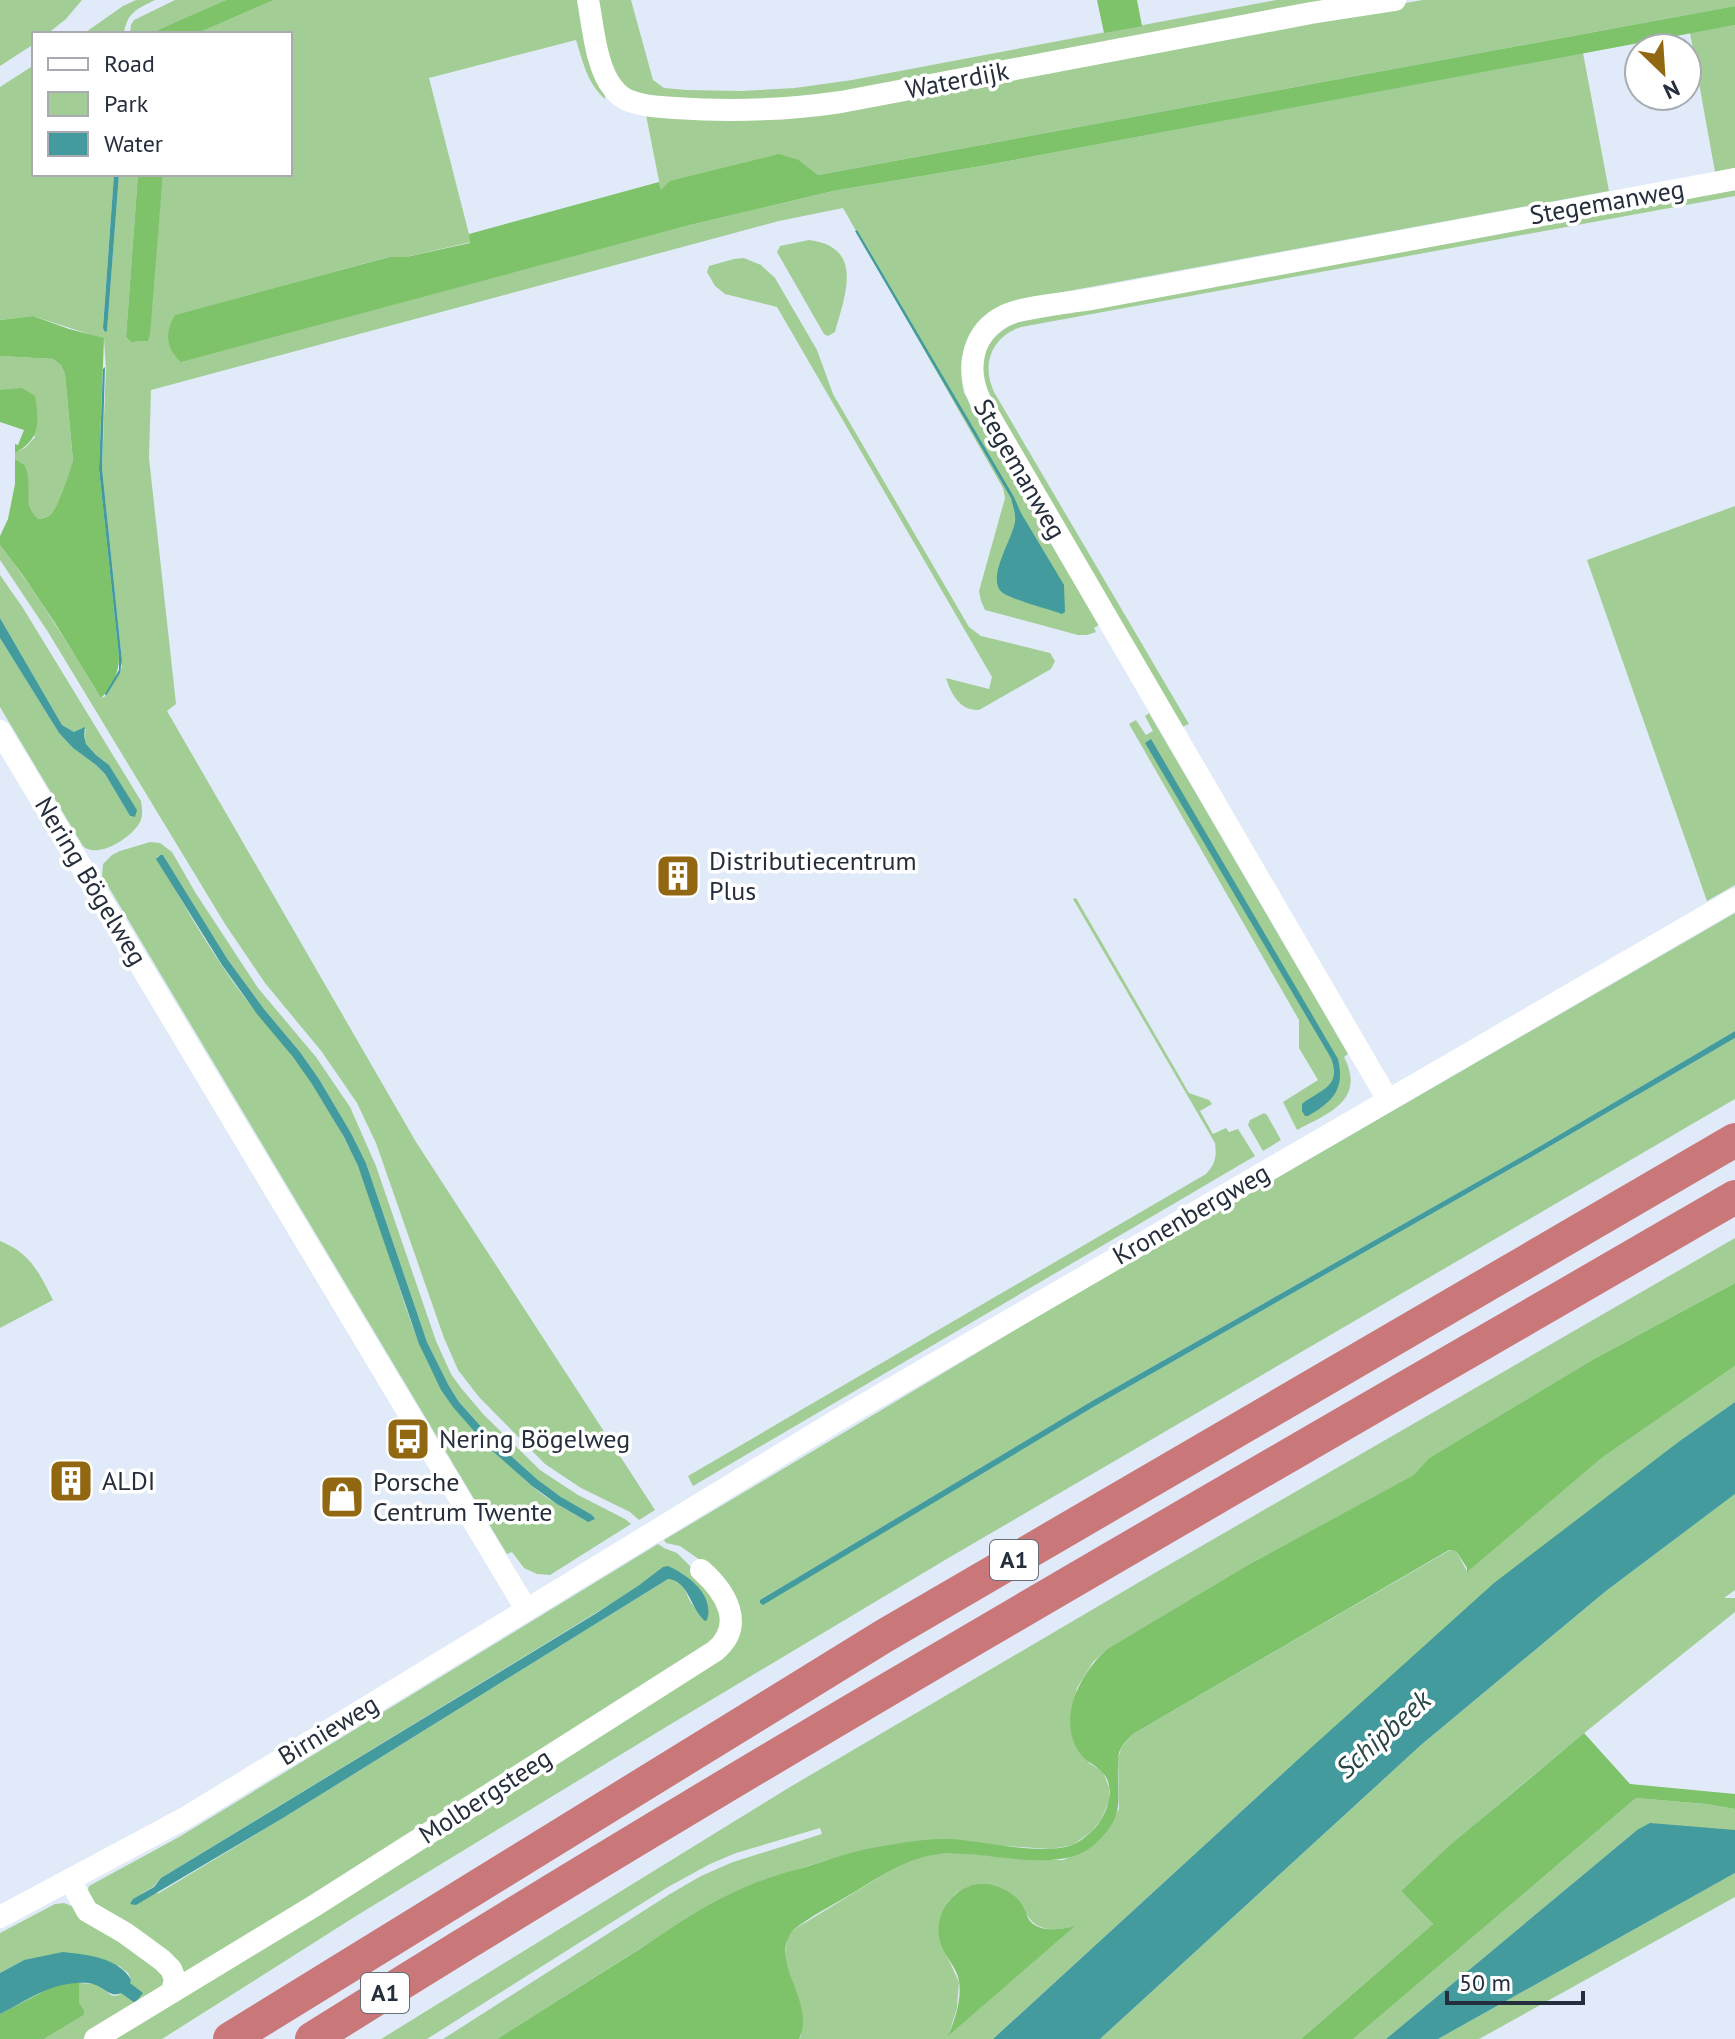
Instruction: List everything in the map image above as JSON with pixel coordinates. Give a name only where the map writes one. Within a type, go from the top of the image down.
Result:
[{"type":"highway","name":"A1","points":[[230,2039],[884,1636],[1735,1140]]},
{"type":"highway","name":"A1","points":[[312,2039],[471,1939],[899,1682],[1735,1197]]},
{"type":"street","name":"Waterdijk","points":[[588,0],[602,65],[613,88],[626,100],[677,108],[763,110],[841,102],[1311,13],[1395,0]]},
{"type":"street","name":"Stegemanweg","points":[[1388,1100],[980,400],[971,366],[976,347],[985,331],[1016,311],[1735,179]]},
{"type":"street","name":"Nering Bögelweg","points":[[0,731],[526,1609]]},
{"type":"street","name":"Kronenbergweg","points":[[650,1533],[1006,1321],[1735,899]]},
{"type":"street","name":"Birnieweg","points":[[0,1917],[185,1818],[650,1533]]},
{"type":"street","name":"Molbergsteeg","points":[[95,2039],[314,1906],[715,1651],[728,1635],[730,1614],[726,1600],[701,1570]]},
{"type":"street","points":[[70,1880],[87,1911],[125,1933],[171,1969],[175,1979],[172,1992]]},
{"type":"green space","points":[[0,0],[82,0],[50,32],[32,32],[32,45],[0,66]]},
{"type":"green space","points":[[136,0],[155,0],[130,16],[124,32],[86,32]]},
{"type":"green space","points":[[175,0],[226,0],[156,32],[130,32],[134,20]]},
{"type":"green space","points":[[226,0],[274,0],[201,32],[154,32]]},
{"type":"green space","points":[[274,0],[584,0],[606,88],[605,99],[590,79],[576,40],[429,78],[471,242],[406,257],[388,257],[176,315],[181,361],[690,225],[833,191],[1583,53],[1609,191],[1014,301],[999,307],[977,325],[964,349],[964,393],[1099,625],[1094,628],[1096,632],[1087,635],[985,610],[979,591],[1005,498],[1003,488],[843,208],[779,221],[151,390],[149,458],[176,704],[167,711],[416,1142],[655,1510],[639,1520],[545,1464],[479,1397],[458,1370],[376,1143],[357,1103],[322,1052],[265,983],[225,924],[48,632],[0,560],[0,545],[40,601],[101,698],[106,696],[122,667],[122,661],[102,468],[106,369],[104,339],[33,316],[0,320],[0,87],[32,66],[32,176],[114,176],[105,331],[119,176],[138,176],[126,337],[131,342],[148,341],[163,176],[292,176],[292,32],[201,32]]},
{"type":"green space","points":[[592,0],[631,0],[653,80],[664,88],[741,91],[852,80],[1276,0],[1361,0],[837,99],[652,102],[618,86]]},
{"type":"green space","points":[[1097,0],[1137,0],[1142,26],[1104,33]]},
{"type":"green space","points":[[1423,0],[1735,0],[1735,6],[818,175],[799,160],[661,191],[645,110],[747,114]]},
{"type":"green space","points":[[1735,6],[1735,25],[1698,32],[1623,32],[1623,46],[833,191],[690,225],[181,362],[169,345],[169,328],[175,315],[389,257],[406,257],[470,243],[469,234],[659,182],[661,190],[670,181],[779,154],[799,160],[818,175]]},
{"type":"green space","points":[[1735,25],[1735,168],[1715,172],[1703,105],[1703,32],[1696,32]]},
{"type":"green space","points":[[138,176],[163,176],[150,334],[148,341],[131,342],[126,337]]},
{"type":"green space","points":[[1735,190],[1735,196],[1021,327],[1003,337],[989,362],[994,392],[1189,724],[1182,727],[989,395],[984,381],[982,367],[991,342],[1003,330],[1019,322]]},
{"type":"green space","points":[[809,240],[827,244],[838,252],[847,275],[835,332],[828,336],[777,252],[780,246]]},
{"type":"green space","points":[[744,258],[761,265],[775,278],[817,350],[833,394],[969,627],[981,636],[1050,653],[1055,661],[1051,669],[979,710],[967,708],[957,700],[946,678],[989,689],[992,677],[777,307],[725,294],[715,286],[707,272],[709,266]]},
{"type":"green space","points":[[33,316],[104,338],[99,469],[119,657],[114,680],[101,698],[55,623],[0,545],[15,484],[15,459],[25,465],[29,504],[38,519],[53,512],[73,461],[65,374],[61,365],[53,359],[0,356],[0,320]]},
{"type":"green space","points":[[0,356],[53,359],[61,365],[65,374],[73,462],[56,506],[45,517],[37,519],[33,513],[28,500],[25,465],[15,459],[15,453],[35,437],[0,390]]},
{"type":"green space","points":[[22,388],[35,396],[37,422],[30,442],[15,453],[15,444],[18,445],[24,430],[0,422],[0,390]]},
{"type":"green space","points":[[1735,506],[1735,885],[1707,901],[1587,560]]},
{"type":"green space","points":[[0,575],[141,801],[142,815],[137,827],[115,845],[97,850],[83,846],[0,707],[0,638],[59,733],[105,774],[130,816],[135,817],[136,810],[109,765],[86,744],[86,729],[74,732],[62,725],[0,618]]},
{"type":"green space","points":[[1149,713],[1348,1054],[1344,1057],[1350,1072],[1347,1095],[1332,1111],[1297,1130],[1283,1102],[1318,1080],[1299,1048],[1299,1020],[1129,724],[1136,720],[1146,735],[1153,731],[1145,716]]},
{"type":"green space","points":[[150,842],[160,843],[172,852],[258,988],[316,1057],[350,1107],[376,1166],[436,1341],[461,1388],[540,1470],[631,1524],[550,1575],[537,1574],[524,1568],[512,1552],[507,1554],[102,876],[103,864],[120,851]],"holes":[[[163,855],[228,960],[300,1052],[351,1133],[366,1163],[427,1342],[459,1402],[493,1440],[588,1522],[527,1482],[481,1438],[447,1396],[420,1345],[366,1185],[342,1134],[307,1075],[215,955],[157,857]]]},
{"type":"green space","points":[[1076,898],[1189,1093],[1212,1104],[1200,1111],[1213,1134],[1226,1128],[1229,1132],[1238,1129],[1255,1156],[693,1486],[688,1476],[1206,1174],[1211,1167],[1215,1143],[1073,899]]},
{"type":"green space","points":[[1735,913],[1735,1031],[1537,1148],[1092,1401],[760,1600],[760,1603],[1095,1406],[1735,1038],[1735,1099],[945,1560],[356,1916],[162,2039],[110,2039],[733,1638],[700,1560],[680,1546],[664,1540],[1052,1308]]},
{"type":"green space","points":[[1264,1113],[1281,1140],[1263,1151],[1248,1125],[1250,1120]]},
{"type":"green space","points":[[1735,1238],[1735,1283],[1592,1360],[1429,1458],[1415,1475],[1246,1566],[1107,1649],[1093,1662],[1077,1688],[1071,1717],[1072,1732],[1089,1763],[1103,1772],[1109,1787],[1109,1801],[1101,1820],[1073,1845],[1051,1849],[1006,1846],[861,1850],[801,1868],[735,1892],[672,1928],[497,2039],[443,2039],[701,1876],[733,1862],[822,1834],[820,1828],[710,1864],[668,1887],[427,2039],[381,2039],[790,1787]]},
{"type":"green space","points":[[0,1241],[19,1251],[32,1264],[53,1300],[0,1328]]},
{"type":"green space","points":[[1735,1283],[1735,1366],[1603,1457],[1467,1572],[1456,1551],[1449,1550],[1133,1734],[1119,1754],[1116,1816],[1095,1844],[1079,1854],[1061,1859],[952,1854],[922,1857],[880,1876],[793,1930],[787,1942],[786,1955],[802,2011],[803,2025],[799,2039],[497,2039],[698,1911],[774,1876],[854,1852],[919,1840],[951,1839],[1045,1849],[1077,1843],[1102,1819],[1110,1794],[1102,1772],[1076,1747],[1071,1734],[1072,1707],[1089,1669],[1107,1649],[1246,1566],[1414,1475],[1429,1458],[1592,1360]]},
{"type":"green space","points":[[1735,1366],[1735,1402],[1681,1440],[1293,1764],[993,2039],[799,2039],[801,2036],[785,1957],[787,1937],[793,1930],[914,1859],[958,1853],[1063,1860],[1092,1846],[1119,1809],[1118,1759],[1121,1748],[1133,1734],[1450,1550],[1456,1551],[1467,1571],[1603,1457]],"holes":[[[970,1886],[1024,1908],[1038,1926],[1057,1929],[1073,1927],[949,2034],[957,2008],[959,1982],[940,1941],[947,1903],[956,1893]]]},
{"type":"green space","points":[[1735,1494],[1735,1590],[1724,1598],[1735,1598],[1735,1612],[1523,1783],[1401,1891],[1433,1924],[1301,2039],[1100,2039],[1421,1745],[1606,1591]]},
{"type":"green space","points":[[658,1544],[677,1553],[723,1606],[723,1634],[189,1977],[100,1913],[87,1893],[89,1886],[179,1837]],"holes":[[[671,1567],[707,1620],[692,1604],[681,1585],[668,1579],[159,1893],[141,1894],[161,1878]]]},
{"type":"green space","points":[[1584,1733],[1630,1784],[1735,1794],[1735,1809],[1636,1798],[1353,2039],[1301,2039],[1433,1924],[1401,1891],[1449,1846]]},
{"type":"green space","points":[[1636,1798],[1735,1809],[1735,1830],[1637,1830],[1386,2039],[1353,2039]]},
{"type":"green space","points":[[1735,1873],[1735,1897],[1479,2039],[1438,2039]]},
{"type":"green space","points":[[988,1884],[1014,1896],[1030,1920],[1041,1928],[1075,1926],[948,2036],[960,1988],[956,1971],[940,1942],[941,1916],[949,1901],[962,1890]]},
{"type":"green space","points":[[64,1903],[79,1909],[164,1971],[165,1985],[138,2007],[83,2039],[44,2039],[84,2015],[78,2003],[79,1983],[97,1984],[115,1996],[131,1980],[119,1966],[24,1960],[0,1973],[0,1933],[55,1904]]},
{"type":"green space","points":[[65,1983],[79,1983],[79,2003],[84,2015],[44,2039],[0,2039],[0,2014]]},
{"type":"water","points":[[114,176],[119,176],[107,331],[103,328]]},
{"type":"water","points":[[857,230],[1064,585],[1065,612],[1062,614],[1014,599],[998,587],[998,570],[1015,522],[1011,498]]},
{"type":"water","points":[[105,367],[102,468],[122,661],[120,673],[106,696],[119,670],[119,657],[99,469]]},
{"type":"water","points":[[0,618],[62,725],[74,732],[85,727],[86,744],[109,765],[137,810],[135,817],[130,816],[105,774],[59,733],[0,638]]},
{"type":"water","points":[[1151,739],[1338,1059],[1340,1079],[1335,1094],[1308,1116],[1302,1111],[1302,1104],[1332,1081],[1334,1068],[1331,1058],[1145,743]]},
{"type":"water","points":[[163,855],[228,960],[319,1079],[351,1133],[366,1163],[427,1342],[459,1402],[493,1440],[538,1480],[595,1519],[588,1522],[532,1486],[487,1446],[441,1390],[419,1344],[358,1166],[344,1137],[293,1057],[222,965],[156,859]]},
{"type":"water","points":[[1735,1031],[1735,1038],[1095,1406],[763,1605],[760,1603],[760,1600],[1092,1401],[1537,1148]]},
{"type":"water","name":"Schipbeek","points":[[1735,1402],[1735,1494],[1606,1591],[1421,1745],[1100,2039],[993,2039],[1494,1583]]},
{"type":"water","points":[[668,1566],[698,1587],[707,1602],[707,1620],[700,1616],[681,1585],[668,1579],[283,1818],[136,1905],[130,1904],[161,1878],[595,1614]]},
{"type":"water","points":[[1650,1823],[1735,1830],[1735,1873],[1438,2039],[1386,2039],[1637,1830]]},
{"type":"water","points":[[63,1952],[110,1962],[126,1973],[130,1983],[143,1993],[135,2003],[121,1993],[113,1994],[93,1984],[75,1983],[42,1992],[0,2014],[0,1973],[24,1960]]},
{"type":"place","name":"Distributiecentrum Plus","points":[[678,876]]},
{"type":"place","name":"Nering Bögelweg","points":[[408,1439]]},
{"type":"place","name":"ALDI","points":[[71,1481]]},
{"type":"place","name":"Porsche Centrum Twente","points":[[342,1497]]}]
